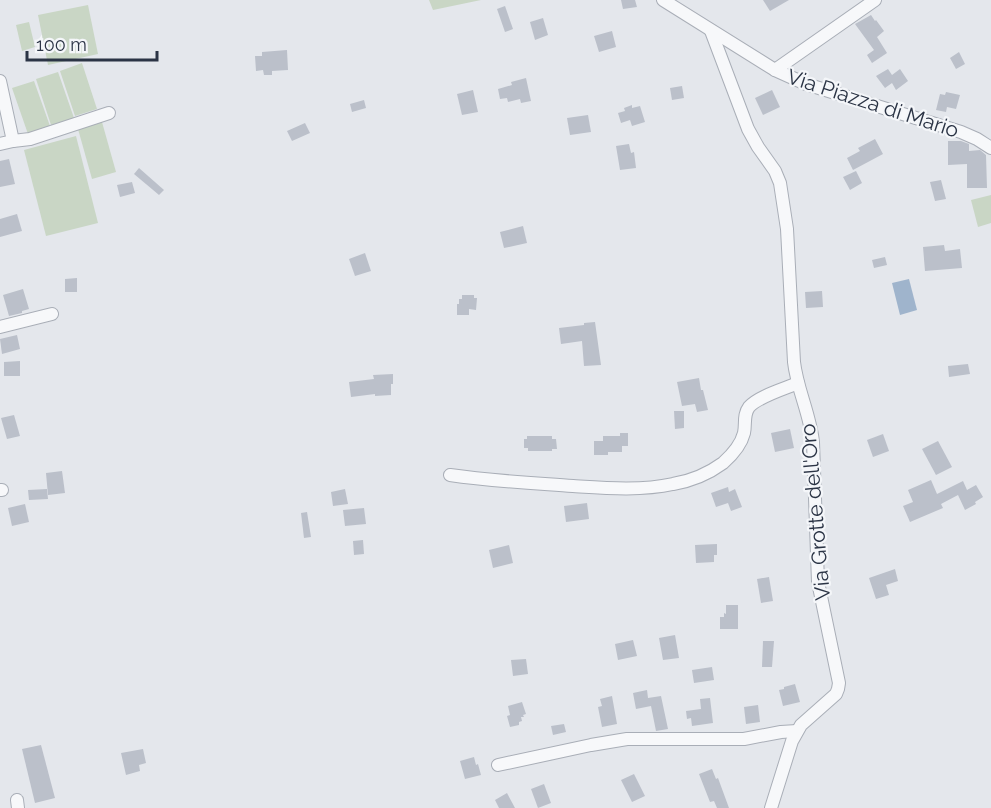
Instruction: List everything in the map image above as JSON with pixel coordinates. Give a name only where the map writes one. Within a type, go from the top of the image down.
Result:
[{"type":"street","name":"Via Piazza di Mario","points":[[663,0],[775,70],[806,84],[966,134],[991,148]]},
{"type":"street","points":[[775,70],[875,0]]},
{"type":"street","name":"Via Grotte dell'Oro","points":[[711,31],[750,133],[775,171],[780,183],[788,229],[793,358],[812,434],[818,582],[839,684],[837,692],[797,731],[771,808]]},
{"type":"street","points":[[0,81],[6,142],[30,139],[109,113]]},
{"type":"street","points":[[0,327],[52,314]]},
{"type":"street","points":[[450,475],[596,487],[657,487],[681,482],[704,474],[729,457],[741,441],[745,415],[752,404],[798,383]]},
{"type":"street","points":[[498,765],[627,739],[744,739],[797,731]]},
{"type":"green space","points":[[429,0],[481,0],[433,10]]},
{"type":"green space","points":[[88,5],[98,54],[48,65],[38,15]]},
{"type":"green space","points":[[29,22],[35,47],[22,51],[16,25]]},
{"type":"green space","points":[[82,63],[97,109],[75,116],[60,71]]},
{"type":"green space","points":[[58,72],[74,118],[51,125],[36,79]]},
{"type":"green space","points":[[34,81],[50,126],[28,134],[12,88]]},
{"type":"green space","points":[[102,122],[116,172],[92,179],[78,129]]},
{"type":"green space","points":[[76,136],[98,223],[46,236],[24,150]]},
{"type":"green space","points":[[991,195],[991,223],[978,227],[971,200]]},
{"type":"water","points":[[909,279],[917,310],[900,315],[892,283]]},
{"type":"building","points":[[621,0],[635,0],[637,7],[623,9]]},
{"type":"building","points":[[763,0],[789,0],[770,11]]},
{"type":"building","points":[[505,6],[513,29],[505,32],[497,9]]},
{"type":"building","points":[[871,15],[884,31],[877,37],[887,53],[872,63],[867,55],[874,50],[855,24]]},
{"type":"building","points":[[543,18],[548,35],[535,40],[530,22]]},
{"type":"building","points":[[612,31],[616,47],[599,52],[594,36]]},
{"type":"building","points":[[287,50],[288,70],[272,71],[272,75],[264,75],[263,70],[256,71],[255,56],[262,56],[262,52]]},
{"type":"building","points":[[959,52],[965,64],[956,69],[950,58]]},
{"type":"building","points":[[888,69],[892,75],[900,69],[908,81],[896,90],[892,83],[885,88],[876,76]]},
{"type":"building","points":[[526,78],[531,101],[521,103],[520,99],[508,102],[507,98],[500,99],[498,89]]},
{"type":"building","points":[[682,86],[684,98],[672,100],[670,88]]},
{"type":"building","points":[[473,90],[478,112],[462,115],[457,94]]},
{"type":"building","points":[[772,90],[780,107],[763,115],[755,98]]},
{"type":"building","points":[[946,92],[960,95],[956,109],[947,107],[946,112],[936,110],[940,94],[945,95]]},
{"type":"building","points":[[364,100],[366,108],[352,112],[350,104]]},
{"type":"building","points":[[632,105],[632,108],[640,106],[645,122],[632,126],[630,120],[621,123],[618,113]]},
{"type":"building","points":[[588,115],[591,132],[570,135],[567,118]]},
{"type":"building","points":[[305,123],[310,133],[292,141],[287,131]]},
{"type":"building","points":[[875,139],[883,154],[853,170],[847,158],[860,151],[858,148]]},
{"type":"building","points":[[948,141],[961,141],[969,144],[969,151],[980,150],[986,155],[987,188],[967,188],[967,164],[948,165]]},
{"type":"building","points":[[629,144],[631,153],[634,152],[636,168],[620,170],[616,146]]},
{"type":"building","points":[[9,159],[15,184],[0,187],[0,161]]},
{"type":"building","points":[[139,168],[164,190],[159,195],[134,174]]},
{"type":"building","points":[[856,171],[862,183],[850,190],[843,177]]},
{"type":"building","points":[[941,180],[946,199],[935,201],[930,182]]},
{"type":"building","points":[[132,182],[135,193],[120,197],[117,185]]},
{"type":"building","points":[[17,214],[22,231],[0,237],[0,219]]},
{"type":"building","points":[[523,226],[527,243],[504,248],[500,232]]},
{"type":"building","points":[[944,245],[945,251],[960,249],[962,268],[925,271],[923,247]]},
{"type":"building","points":[[365,253],[371,271],[355,276],[349,259]]},
{"type":"building","points":[[885,257],[887,265],[874,268],[872,260]]},
{"type":"building","points":[[77,278],[77,292],[65,292],[65,279]]},
{"type":"building","points":[[23,289],[29,309],[9,316],[3,295]]},
{"type":"building","points":[[822,291],[823,307],[806,308],[805,292]]},
{"type":"building","points":[[462,295],[474,295],[474,298],[477,298],[476,310],[469,309],[469,315],[457,315],[457,304],[459,304],[459,299],[462,299]]},
{"type":"building","points":[[595,322],[601,365],[584,366],[582,341],[561,344],[559,328]]},
{"type":"building","points":[[17,335],[20,349],[2,354],[0,339]]},
{"type":"building","points":[[20,361],[20,376],[4,376],[4,362]]},
{"type":"building","points":[[968,364],[970,374],[949,377],[948,366]]},
{"type":"building","points":[[393,374],[391,395],[351,397],[349,382],[374,379],[373,375]]},
{"type":"building","points":[[699,378],[708,410],[697,412],[695,404],[682,406],[677,382]]},
{"type":"building","points":[[674,411],[684,411],[684,428],[675,429]]},
{"type":"building","points":[[14,415],[20,436],[7,439],[1,418]]},
{"type":"building","points":[[790,429],[794,448],[775,452],[771,433]]},
{"type":"building","points":[[620,433],[628,433],[628,446],[622,446],[622,452],[594,455],[594,441],[603,441],[603,436],[620,436]]},
{"type":"building","points":[[883,434],[889,451],[873,457],[867,440]]},
{"type":"building","points":[[527,436],[552,436],[552,439],[556,439],[557,449],[528,451],[528,448],[524,448],[524,439],[527,439]]},
{"type":"building","points":[[938,441],[952,467],[936,475],[922,449]]},
{"type":"building","points":[[62,471],[65,493],[48,495],[46,473]]},
{"type":"building","points":[[931,480],[937,494],[963,481],[967,490],[976,485],[983,497],[965,510],[958,495],[941,504],[943,508],[910,522],[903,506],[913,502],[908,490]]},
{"type":"building","points":[[728,487],[729,492],[735,489],[742,507],[731,511],[728,503],[716,507],[711,493]]},
{"type":"building","points":[[47,489],[48,499],[29,500],[28,490]]},
{"type":"building","points":[[345,489],[348,504],[333,506],[331,492]]},
{"type":"building","points":[[587,503],[589,519],[566,522],[564,506]]},
{"type":"building","points":[[25,504],[29,522],[12,526],[8,508]]},
{"type":"building","points":[[364,508],[366,524],[345,526],[343,510]]},
{"type":"building","points":[[307,512],[311,537],[304,538],[301,513]]},
{"type":"building","points":[[363,540],[364,554],[354,555],[353,541]]},
{"type":"building","points":[[717,544],[717,555],[714,555],[714,562],[696,563],[695,545]]},
{"type":"building","points":[[509,545],[513,563],[493,568],[489,550]]},
{"type":"building","points":[[895,569],[898,581],[886,585],[889,595],[876,599],[869,578]]},
{"type":"building","points":[[769,577],[773,601],[761,603],[757,579]]},
{"type":"building","points":[[726,605],[738,605],[738,629],[720,629],[720,617],[726,614]]},
{"type":"building","points":[[675,635],[679,658],[663,660],[659,638]]},
{"type":"building","points":[[633,640],[637,656],[618,660],[615,644]]},
{"type":"building","points":[[763,641],[774,641],[772,667],[762,667]]},
{"type":"building","points":[[526,659],[528,674],[513,676],[511,660]]},
{"type":"building","points":[[712,667],[714,680],[694,683],[692,670]]},
{"type":"building","points":[[795,684],[800,702],[783,706],[779,690]]},
{"type":"building","points":[[647,690],[648,698],[661,696],[668,729],[656,731],[651,706],[636,709],[633,693]]},
{"type":"building","points":[[612,696],[617,724],[602,727],[598,707],[602,706],[600,699]]},
{"type":"building","points":[[710,698],[713,723],[692,726],[691,718],[687,719],[686,711],[701,709],[700,699]]},
{"type":"building","points":[[522,702],[526,714],[521,717],[522,721],[519,725],[510,727],[507,716],[510,715],[508,706]]},
{"type":"building","points":[[758,705],[760,722],[746,724],[744,707]]},
{"type":"building","points":[[564,724],[566,732],[553,735],[551,726]]},
{"type":"building","points":[[41,745],[55,798],[35,803],[22,749]]},
{"type":"building","points":[[143,749],[146,763],[139,765],[140,771],[126,775],[121,753]]},
{"type":"building","points":[[474,757],[481,775],[465,779],[460,761]]},
{"type":"building","points":[[712,769],[716,779],[718,778],[729,808],[717,808],[714,801],[710,802],[699,774]]},
{"type":"building","points":[[634,774],[645,796],[632,802],[621,780]]},
{"type":"building","points":[[544,784],[551,803],[538,808],[531,789]]},
{"type":"building","points":[[507,793],[515,808],[499,808],[495,800]]}]
